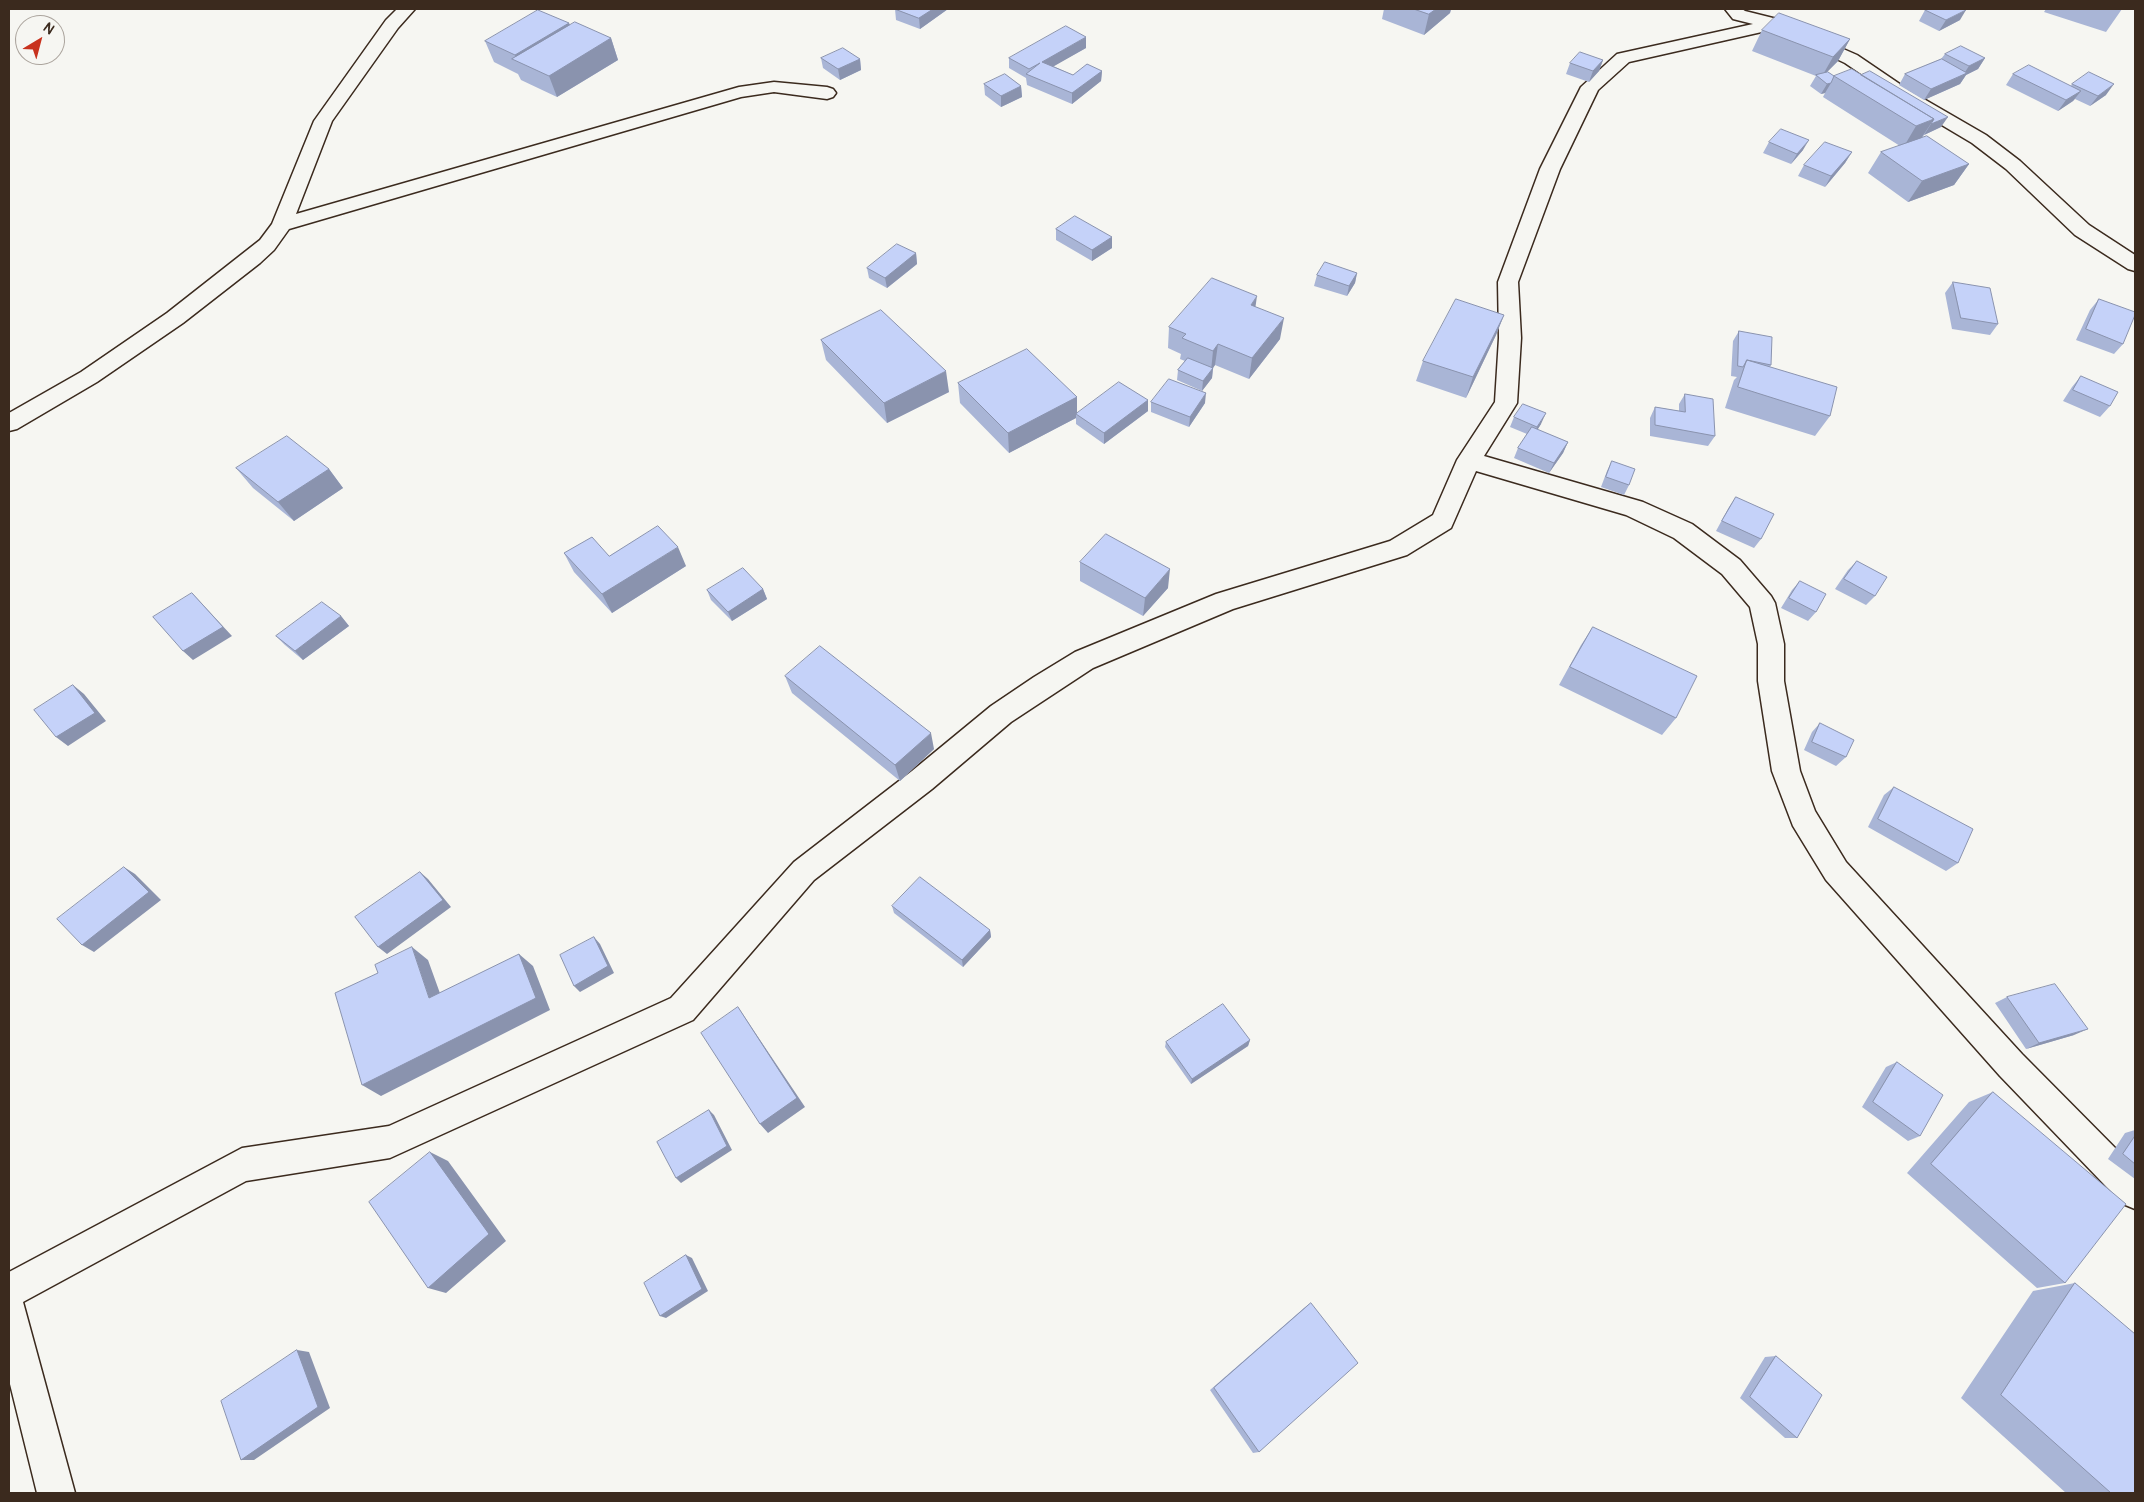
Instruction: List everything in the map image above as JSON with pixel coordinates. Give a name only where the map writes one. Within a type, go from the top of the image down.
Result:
[{"type":"street","points":[[9,423],[89,377],[175,318],[267,245],[282,226],[323,121],[392,24],[406,9]]},
{"type":"street","points":[[1733,9],[1739,15],[1775,24],[1851,59],[1904,95],[1979,139],[2013,165],[2082,230],[2135,264]]},
{"type":"street","points":[[9,1291],[242,1165],[390,1142],[682,1009],[804,871],[922,780],[1001,714],[1084,660],[1225,601],[1398,548],[1442,521],[1470,460],[1506,403],[1510,338],[1508,282],[1550,169],[1590,86],[1623,58],[1775,24]]},
{"type":"street","points":[[282,226],[739,92],[774,87],[827,92]]},
{"type":"street","points":[[1470,460],[1634,508],[1684,531],[1731,567],[1762,603],[1771,644],[1771,681],[1786,771],[1804,817],[1836,871],[2011,1065],[2135,1192]]},
{"type":"street","points":[[9,1311],[56,1493]]},
{"type":"building","points":[[895,9],[933,9],[919,18]]},
{"type":"building","points":[[1414,9],[1436,9],[1429,14]]},
{"type":"building","points":[[538,10],[569,23],[515,55],[485,41]]},
{"type":"building","points":[[1925,10],[1966,10],[1946,20]]},
{"type":"building","points":[[1779,13],[1850,39],[1833,57],[1762,30]]},
{"type":"building","points":[[575,22],[611,38],[549,76],[512,59]]},
{"type":"building","points":[[1066,26],[1086,37],[1042,62],[1073,75],[1087,64],[1102,71],[1072,93],[1026,74],[1040,63],[1029,69],[1009,58]]},
{"type":"building","points":[[1961,46],[1985,58],[1969,66],[1945,54]]},
{"type":"building","points":[[843,48],[860,59],[838,69],[821,58]]},
{"type":"building","points":[[1580,52],[1603,60],[1593,71],[1570,63]]},
{"type":"building","points":[[1942,59],[1967,73],[1931,89],[1905,74]]},
{"type":"building","points":[[2029,65],[2081,91],[2066,100],[2013,74]]},
{"type":"building","points":[[1852,69],[1934,119],[1916,126],[1834,76]]},
{"type":"building","points":[[1870,71],[1948,117],[1931,124],[1934,119],[1861,75]]},
{"type":"building","points":[[1828,72],[1834,76],[1831,83],[1827,84],[1816,75]]},
{"type":"building","points":[[2089,72],[2114,84],[2098,96],[2072,84]]},
{"type":"building","points":[[1005,74],[1021,86],[1001,96],[984,84]]},
{"type":"building","points":[[1781,129],[1809,140],[1797,154],[1769,142]]},
{"type":"building","points":[[1927,136],[1969,164],[1922,181],[1881,152]]},
{"type":"building","points":[[1825,142],[1852,152],[1831,176],[1804,165]]},
{"type":"building","points":[[1075,216],[1112,237],[1092,250],[1056,229]]},
{"type":"building","points":[[897,244],[916,253],[885,278],[867,268]]},
{"type":"building","points":[[1325,262],[1357,273],[1349,286],[1317,275]]},
{"type":"building","points":[[1212,278],[1257,296],[1251,305],[1284,318],[1252,358],[1218,344],[1213,351],[1182,338],[1186,334],[1169,327]]},
{"type":"building","points":[[1953,282],[1990,288],[1998,324],[1961,318]]},
{"type":"building","points":[[1456,299],[1504,315],[1473,377],[1423,361]]},
{"type":"building","points":[[2099,299],[2135,312],[2123,344],[2086,329]]},
{"type":"building","points":[[881,310],[946,371],[884,403],[821,340]]},
{"type":"building","points":[[1739,331],[1772,337],[1771,365],[1747,360],[1743,367],[1738,366]]},
{"type":"building","points":[[1027,349],[1077,397],[1008,433],[958,383]]},
{"type":"building","points":[[1188,358],[1213,368],[1203,381],[1178,370]]},
{"type":"building","points":[[1747,360],[1837,387],[1830,416],[1738,387]]},
{"type":"building","points":[[2081,376],[2118,392],[2110,406],[2073,390]]},
{"type":"building","points":[[1169,379],[1206,393],[1190,417],[1151,402]]},
{"type":"building","points":[[1119,382],[1148,400],[1104,433],[1076,414]]},
{"type":"building","points":[[1685,394],[1713,399],[1715,436],[1655,425],[1655,407],[1685,412]]},
{"type":"building","points":[[1523,404],[1546,413],[1537,427],[1514,417]]},
{"type":"building","points":[[1532,427],[1568,442],[1554,463],[1518,448]]},
{"type":"building","points":[[287,436],[329,469],[278,502],[236,468]]},
{"type":"building","points":[[1612,461],[1635,469],[1629,485],[1606,477]]},
{"type":"building","points":[[1736,497],[1774,514],[1761,539],[1722,521]]},
{"type":"building","points":[[658,526],[678,547],[602,594],[564,553],[592,537],[609,556]]},
{"type":"building","points":[[1106,534],[1170,569],[1145,598],[1080,562]]},
{"type":"building","points":[[1857,561],[1887,577],[1875,596],[1844,579]]},
{"type":"building","points":[[743,568],[763,589],[728,612],[707,590]]},
{"type":"building","points":[[1800,581],[1826,594],[1816,612],[1789,598]]},
{"type":"building","points":[[192,593],[223,627],[183,651],[153,617]]},
{"type":"building","points":[[322,602],[341,616],[295,651],[276,636]]},
{"type":"building","points":[[1593,627],[1697,676],[1676,718],[1570,667]]},
{"type":"building","points":[[820,646],[931,733],[895,765],[785,676]]},
{"type":"building","points":[[73,685],[95,713],[56,737],[34,710]]},
{"type":"building","points":[[1820,723],[1854,740],[1846,757],[1812,742]]},
{"type":"building","points":[[1894,787],[1973,829],[1958,863],[1878,819]]},
{"type":"building","points":[[124,867],[149,892],[82,945],[57,919]]},
{"type":"building","points":[[420,872],[443,900],[378,947],[355,917]]},
{"type":"building","points":[[920,877],[990,930],[962,960],[892,906]]},
{"type":"building","points":[[594,937],[608,966],[574,986],[560,955]]},
{"type":"building","points":[[412,947],[429,998],[519,954],[536,998],[362,1085],[335,993],[378,973],[375,965]]},
{"type":"building","points":[[2055,984],[2088,1029],[2039,1043],[2007,997]]},
{"type":"building","points":[[1223,1004],[1250,1040],[1192,1079],[1166,1042]]},
{"type":"building","points":[[738,1007],[797,1098],[760,1124],[701,1033]]},
{"type":"building","points":[[1897,1062],[1943,1095],[1920,1136],[1873,1102]]},
{"type":"building","points":[[1993,1092],[2126,1204],[2065,1283],[1931,1164]]},
{"type":"building","points":[[709,1110],[727,1146],[676,1178],[657,1142]]},
{"type":"building","points":[[2135,1136],[2135,1164],[2123,1154]]},
{"type":"building","points":[[430,1152],[489,1234],[428,1288],[369,1202]]},
{"type":"building","points":[[686,1255],[702,1289],[660,1316],[644,1283]]},
{"type":"building","points":[[2075,1283],[2135,1334],[2135,1493],[2111,1493],[2001,1395]]},
{"type":"building","points":[[1311,1303],[1358,1363],[1259,1452],[1214,1388]]},
{"type":"building","points":[[297,1350],[318,1407],[241,1460],[221,1401]]},
{"type":"building","points":[[1776,1356],[1822,1395],[1797,1438],[1750,1397]]}]
